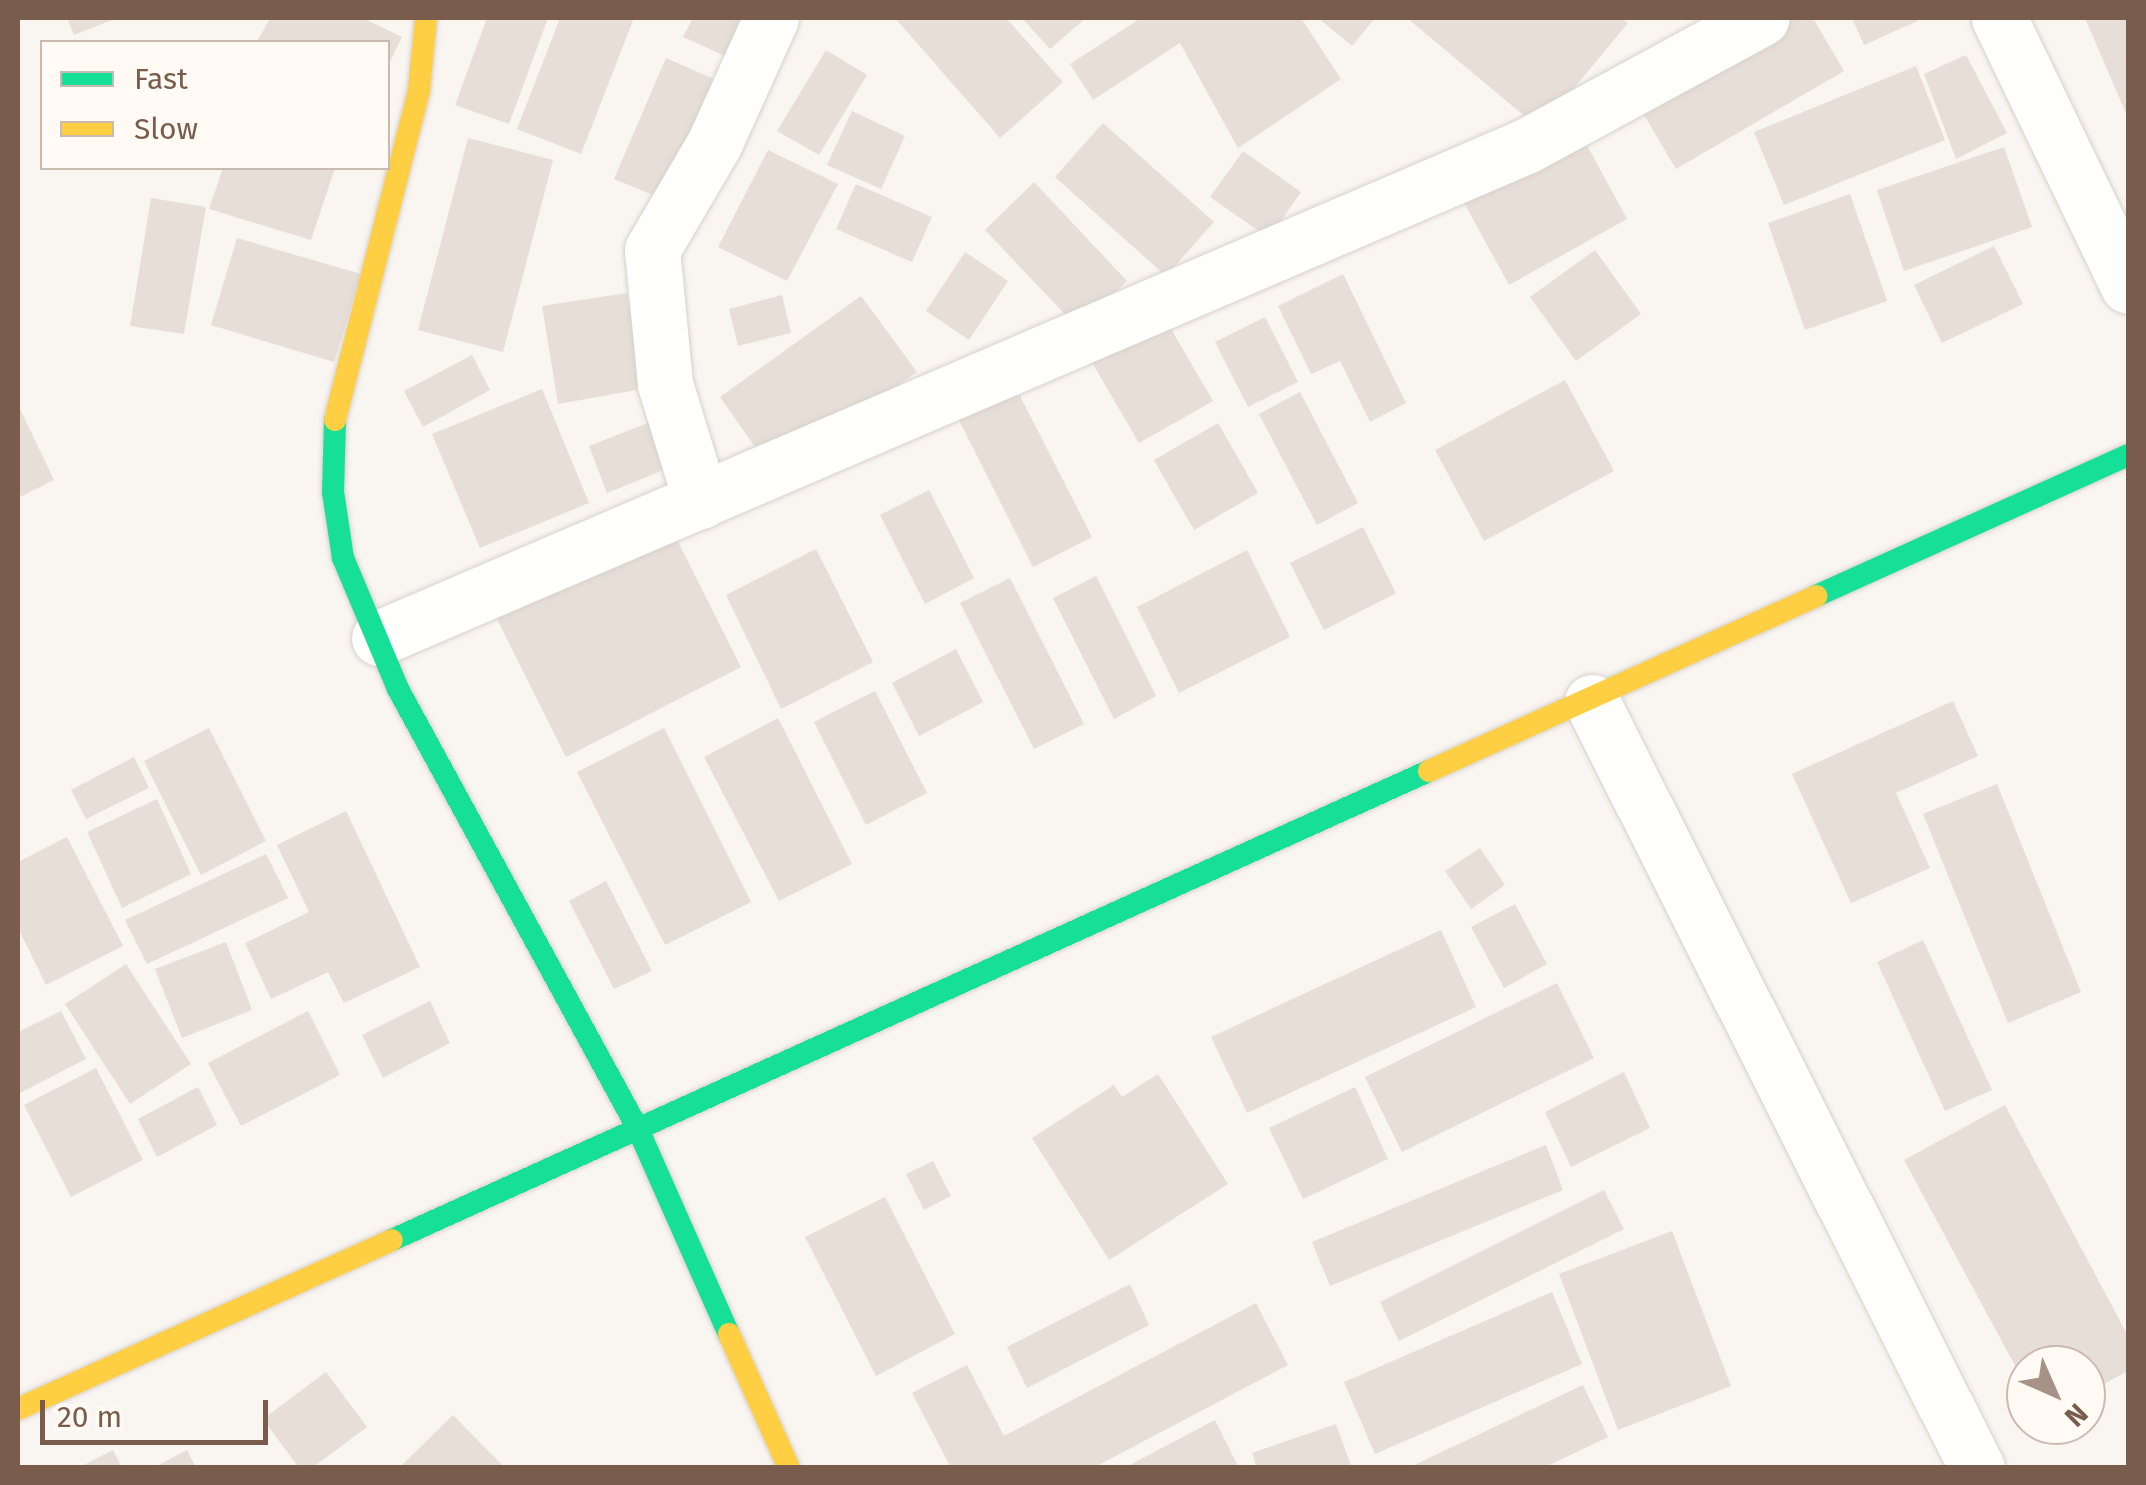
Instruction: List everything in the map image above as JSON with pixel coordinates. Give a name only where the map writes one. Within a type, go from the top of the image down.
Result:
[{"type":"street","points":[[426,18],[419,90],[335,406],[333,492],[343,558],[398,688],[638,1129],[789,1468]]},
{"type":"street","points":[[701,501],[665,384],[652,250],[715,142],[771,18]]},
{"type":"street","points":[[379,638],[1526,146],[1762,18]]},
{"type":"street","points":[[1999,18],[2128,286]]},
{"type":"street","points":[[18,1409],[1592,702],[2128,455]]},
{"type":"street","points":[[1592,702],[1977,1468]]},
{"type":"building","points":[[67,18],[117,18],[74,35]]},
{"type":"building","points":[[270,18],[363,18],[402,37],[390,62],[390,40],[258,40]]},
{"type":"building","points":[[487,18],[548,18],[509,124],[455,105]]},
{"type":"building","points":[[560,18],[634,18],[581,154],[517,129]]},
{"type":"building","points":[[693,18],[743,18],[725,56],[683,37]]},
{"type":"building","points":[[895,18],[1006,18],[1063,82],[1000,138]]},
{"type":"building","points":[[1022,18],[1086,18],[1050,49]]},
{"type":"building","points":[[1141,18],[1301,18],[1341,79],[1238,148],[1180,43],[1093,100],[1070,64]]},
{"type":"building","points":[[1318,18],[1375,18],[1352,46]]},
{"type":"building","points":[[1407,18],[1621,18],[1628,23],[1540,129]]},
{"type":"building","points":[[1770,18],[1813,18],[1844,71],[1676,169],[1634,98]]},
{"type":"building","points":[[1852,18],[1924,18],[1864,45]]},
{"type":"building","points":[[2085,18],[2128,18],[2128,118]]},
{"type":"building","points":[[826,50],[867,75],[819,155],[777,131]]},
{"type":"building","points":[[1966,55],[2007,133],[1956,159],[1924,74]]},
{"type":"building","points":[[666,58],[714,79],[663,199],[614,179]]},
{"type":"building","points":[[1916,66],[1945,140],[1784,205],[1754,132]]},
{"type":"building","points":[[852,111],[905,136],[881,189],[827,165]]},
{"type":"building","points":[[1103,123],[1214,222],[1166,276],[1055,177]]},
{"type":"building","points":[[1575,123],[1627,219],[1509,285],[1456,188]]},
{"type":"building","points":[[468,138],[553,160],[503,352],[418,330]]},
{"type":"building","points":[[2004,147],[2032,227],[1904,271],[1877,190]]},
{"type":"building","points":[[768,150],[838,184],[787,281],[718,247]]},
{"type":"building","points":[[1243,151],[1301,192],[1269,238],[1210,197]]},
{"type":"building","points":[[222,170],[334,170],[311,240],[209,209]]},
{"type":"building","points":[[1034,182],[1127,281],[1077,327],[985,230]]},
{"type":"building","points":[[856,184],[932,217],[912,262],[836,229]]},
{"type":"building","points":[[1850,194],[1887,301],[1805,330],[1768,223]]},
{"type":"building","points":[[151,198],[206,207],[184,334],[130,326]]},
{"type":"building","points":[[237,238],[361,274],[334,362],[211,325]]},
{"type":"building","points":[[1994,246],[2023,304],[1942,343],[1914,285]]},
{"type":"building","points":[[1595,250],[1641,314],[1576,361],[1530,297]]},
{"type":"building","points":[[965,252],[1008,281],[969,340],[926,311]]},
{"type":"building","points":[[1343,274],[1406,403],[1370,422],[1340,361],[1311,374],[1278,306]]},
{"type":"building","points":[[627,293],[642,389],[558,404],[542,306]]},
{"type":"building","points":[[782,295],[791,333],[738,346],[729,309]]},
{"type":"building","points":[[861,296],[917,372],[774,474],[720,397]]},
{"type":"building","points":[[1160,310],[1213,401],[1139,443],[1086,352]]},
{"type":"building","points":[[1265,317],[1298,382],[1248,407],[1215,342]]},
{"type":"building","points":[[472,355],[490,390],[423,427],[404,391]]},
{"type":"building","points":[[1565,380],[1614,471],[1484,541],[1435,450]]},
{"type":"building","points":[[1016,388],[1092,537],[1033,567],[958,418]]},
{"type":"building","points":[[542,389],[589,503],[480,548],[432,434]]},
{"type":"building","points":[[1300,392],[1358,503],[1317,525],[1259,414]]},
{"type":"building","points":[[18,405],[54,480],[18,498]]},
{"type":"building","points":[[653,421],[671,467],[607,493],[589,446]]},
{"type":"building","points":[[1218,423],[1258,493],[1194,530],[1154,460]]},
{"type":"building","points":[[929,490],[974,578],[925,604],[880,515]]},
{"type":"building","points":[[668,522],[741,667],[566,757],[493,611]]},
{"type":"building","points":[[1363,527],[1396,593],[1324,630],[1290,563]]},
{"type":"building","points":[[816,549],[873,662],[781,709],[726,595]]},
{"type":"building","points":[[1247,550],[1290,637],[1179,693],[1137,607]]},
{"type":"building","points":[[1096,576],[1156,696],[1114,719],[1053,598]]},
{"type":"building","points":[[1010,578],[1084,724],[1034,749],[960,603]]},
{"type":"building","points":[[956,649],[983,702],[919,736],[892,683]]},
{"type":"building","points":[[875,691],[927,793],[866,825],[814,722]]},
{"type":"building","points":[[1953,701],[1978,756],[1896,793],[1930,868],[1851,903],[1792,774]]},
{"type":"building","points":[[778,718],[852,864],[779,901],[704,757]]},
{"type":"building","points":[[209,728],[266,841],[201,875],[144,761]]},
{"type":"building","points":[[664,728],[751,902],[665,945],[577,772]]},
{"type":"building","points":[[134,757],[149,788],[86,819],[71,790]]},
{"type":"building","points":[[1997,784],[2081,992],[2008,1023],[1923,814]]},
{"type":"building","points":[[157,799],[191,874],[122,908],[87,832]]},
{"type":"building","points":[[346,811],[420,967],[344,1003],[328,972],[271,999],[245,943],[309,912],[277,845]]},
{"type":"building","points":[[67,837],[123,946],[46,985],[18,928],[18,862]]},
{"type":"building","points":[[1480,848],[1505,885],[1471,909],[1445,871]]},
{"type":"building","points":[[266,854],[288,898],[147,964],[125,920]]},
{"type":"building","points":[[606,881],[652,971],[614,989],[569,901]]},
{"type":"building","points":[[1515,904],[1547,964],[1504,988],[1471,927]]},
{"type":"building","points":[[1441,930],[1476,1007],[1247,1113],[1211,1037]]},
{"type":"building","points":[[1923,940],[1992,1090],[1945,1111],[1877,962]]},
{"type":"building","points":[[226,942],[252,1010],[182,1038],[155,969]]},
{"type":"building","points":[[126,964],[191,1064],[130,1104],[65,1004]]},
{"type":"building","points":[[1557,983],[1594,1058],[1402,1152],[1365,1077]]},
{"type":"building","points":[[430,1001],[450,1043],[383,1078],[362,1035]]},
{"type":"building","points":[[61,1011],[86,1059],[18,1094],[18,1032]]},
{"type":"building","points":[[308,1011],[340,1075],[241,1126],[208,1063]]},
{"type":"building","points":[[96,1068],[143,1160],[71,1197],[24,1105]]},
{"type":"building","points":[[1624,1072],[1650,1128],[1571,1167],[1545,1112]]},
{"type":"building","points":[[1158,1074],[1228,1184],[1109,1260],[1032,1138],[1114,1085],[1122,1097]]},
{"type":"building","points":[[198,1087],[217,1125],[157,1157],[138,1119]]},
{"type":"building","points":[[1355,1087],[1388,1159],[1303,1199],[1269,1128]]},
{"type":"building","points":[[2005,1105],[2128,1336],[2128,1371],[2106,1383],[2106,1345],[2006,1345],[2006,1349],[1904,1160]]},
{"type":"building","points":[[1546,1145],[1563,1190],[1330,1286],[1312,1242]]},
{"type":"building","points":[[933,1161],[951,1196],[924,1210],[906,1174]]},
{"type":"building","points":[[1604,1190],[1624,1229],[1399,1341],[1380,1302]]},
{"type":"building","points":[[885,1197],[955,1334],[876,1376],[805,1237]]},
{"type":"building","points":[[1672,1231],[1731,1386],[1618,1430],[1559,1274]]},
{"type":"building","points":[[1130,1284],[1149,1325],[1027,1388],[1007,1347]]},
{"type":"building","points":[[1552,1292],[1582,1364],[1375,1454],[1344,1382]]},
{"type":"building","points":[[1256,1303],[1288,1365],[1093,1468],[951,1468],[912,1393],[967,1365],[1004,1436]]},
{"type":"building","points":[[326,1372],[367,1427],[312,1468],[299,1468],[263,1419]]},
{"type":"building","points":[[1583,1385],[1608,1437],[1543,1468],[1408,1468]]},
{"type":"building","points":[[453,1415],[505,1468],[399,1468]]},
{"type":"building","points":[[1215,1420],[1239,1468],[1124,1468]]},
{"type":"building","points":[[1336,1424],[1352,1468],[1257,1468],[1252,1453]]},
{"type":"building","points":[[113,1450],[122,1468],[78,1468]]},
{"type":"building","points":[[187,1450],[196,1468],[153,1468]]},
{"type":"traffic: fast","points":[[335,420],[333,492],[343,558],[398,689],[638,1129],[729,1334]]},
{"type":"traffic: fast","points":[[1816,596],[2128,455]]},
{"type":"traffic: fast","points":[[392,1240],[1429,771]]},
{"type":"traffic: slow","points":[[335,420],[419,90],[426,18]]},
{"type":"traffic: slow","points":[[1429,771],[1816,596]]},
{"type":"traffic: slow","points":[[18,1409],[392,1240]]},
{"type":"traffic: slow","points":[[729,1334],[789,1468]]}]
